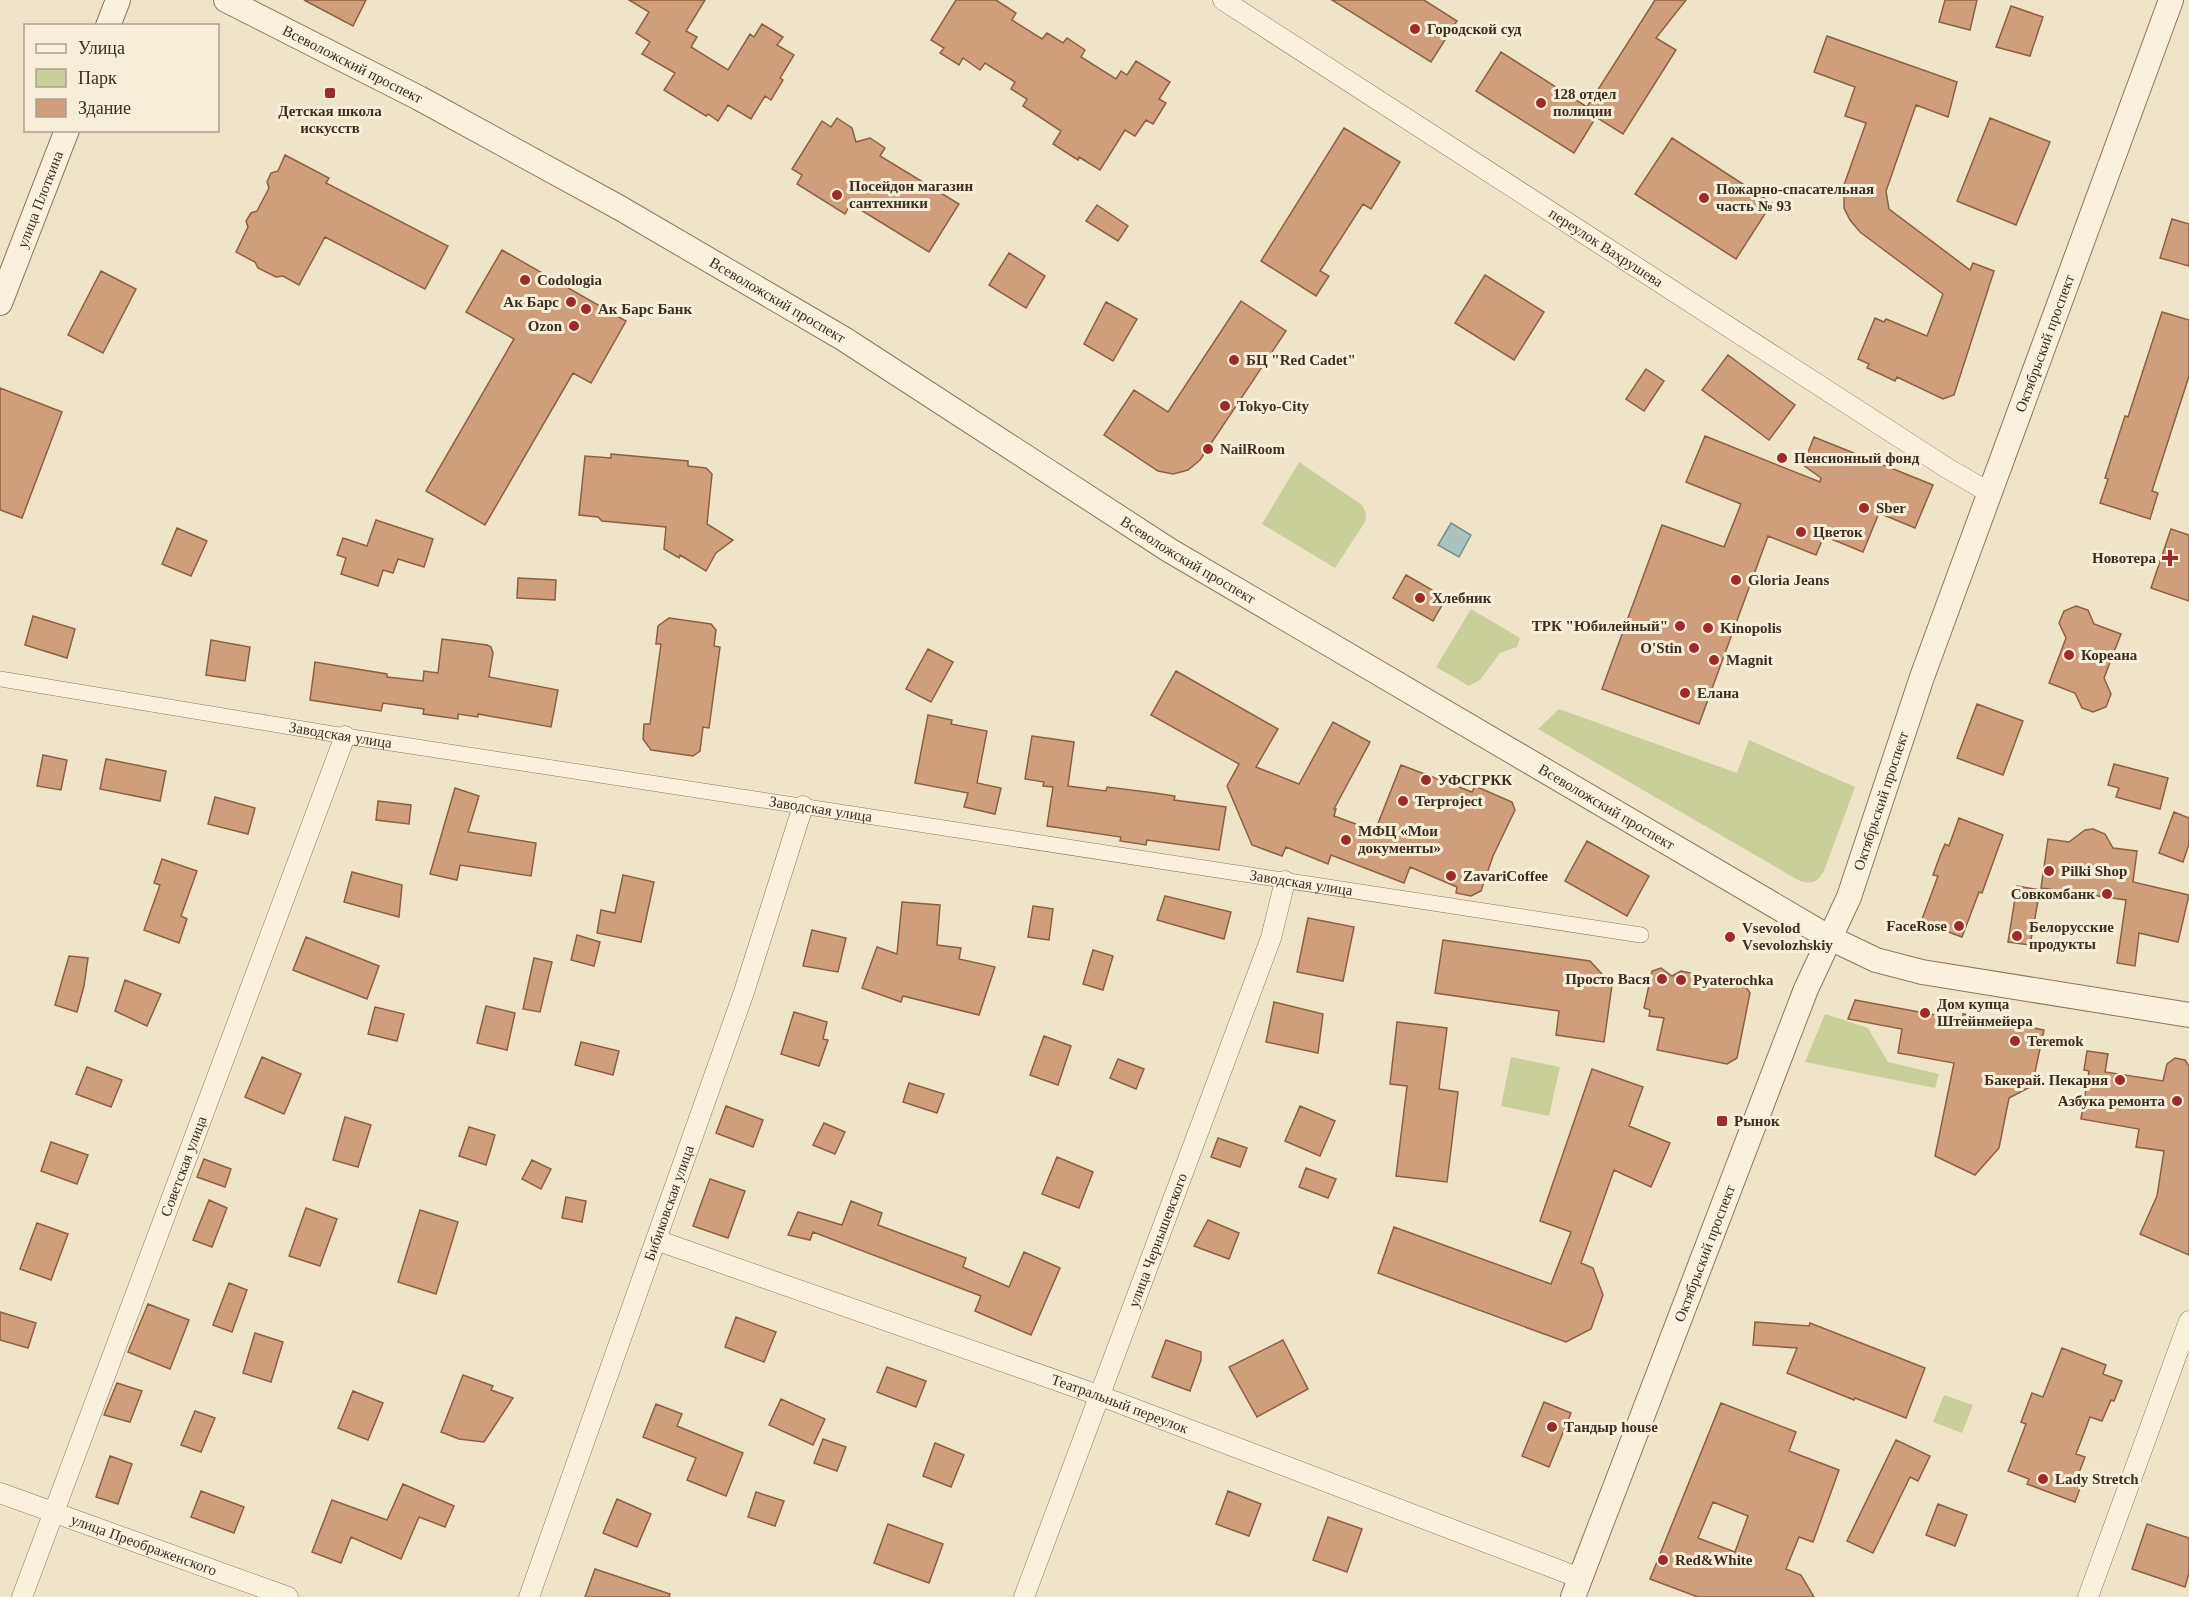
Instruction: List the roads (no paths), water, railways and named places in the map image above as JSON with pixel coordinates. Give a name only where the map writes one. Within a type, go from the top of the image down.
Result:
[{"type":"street","points":[[109,24],[118,0]]},
{"type":"street","name":"Всеволожский проспект","points":[[226,0],[487,134],[641,220],[844,339],[1169,550],[1830,938],[1876,960],[1922,972],[2189,1015]]},
{"type":"street","name":"переулок Вахрушева","points":[[1223,0],[1899,437],[1990,493]]},
{"type":"street","name":"Октябрьский проспект","points":[[1576,1587],[1806,989],[1849,897],[1922,677],[2171,0]]},
{"type":"street","name":"улица Плоткина","points":[[0,303],[66,132]]},
{"type":"street","name":"Заводская улица","points":[[0,679],[345,736],[1641,935]]},
{"type":"street","name":"Советская улица","points":[[22,1597],[345,736]]},
{"type":"street","name":"Бибиковская улица","points":[[529,1597],[744,992],[803,806]]},
{"type":"street","name":"улица Чернышевского","points":[[1024,1597],[1271,938],[1285,880]]},
{"type":"street","name":"Театральный переулок","points":[[656,1239],[1098,1395],[1576,1587]]},
{"type":"street","points":[[2088,1597],[2189,1321]]},
{"type":"street","name":"улица Преображенского","points":[[0,1493],[288,1597]]},
{"type":"water","points":[[1451,523],[1471,535],[1459,557],[1438,545]]},
{"type":"place","name":"Городской суд","points":[[1415,29]]},
{"type":"place","name":"Детская школа искусств","points":[[330,93]]},
{"type":"place","name":"128 отдел полиции","points":[[1541,103]]},
{"type":"place","name":"Посейдон магазин сантехники","points":[[837,195]]},
{"type":"place","name":"Пожарно-спасательная часть № 93","points":[[1704,198]]},
{"type":"place","name":"Codologia","points":[[525,280]]},
{"type":"place","name":"Ак Барс","points":[[571,302]]},
{"type":"place","name":"Ак Барс Банк","points":[[586,309]]},
{"type":"place","name":"Ozon","points":[[574,326]]},
{"type":"place","name":"БЦ \"Red Cadet\"","points":[[1234,360]]},
{"type":"place","name":"Tokyo-City","points":[[1225,406]]},
{"type":"place","name":"NailRoom","points":[[1208,449]]},
{"type":"place","name":"Пенсионный фонд","points":[[1782,458]]},
{"type":"place","name":"Sber","points":[[1864,508]]},
{"type":"place","name":"Цветок","points":[[1801,532]]},
{"type":"place","name":"Новотера","points":[[2170,558]]},
{"type":"place","name":"Gloria Jeans","points":[[1736,580]]},
{"type":"place","name":"Хлебник","points":[[1420,598]]},
{"type":"place","name":"ТРК \"Юбилейный\"","points":[[1680,626]]},
{"type":"place","name":"Kinopolis","points":[[1708,628]]},
{"type":"place","name":"O'Stin","points":[[1694,648]]},
{"type":"place","name":"Кореана","points":[[2069,655]]},
{"type":"place","name":"Magnit","points":[[1714,660]]},
{"type":"place","name":"Елана","points":[[1685,693]]},
{"type":"place","name":"УФСГРКК","points":[[1426,780]]},
{"type":"place","name":"Terproject","points":[[1403,801]]},
{"type":"place","name":"МФЦ «Мои документы»","points":[[1346,840]]},
{"type":"place","name":"Pilki Shop","points":[[2049,871]]},
{"type":"place","name":"ZavariCoffee","points":[[1451,876]]},
{"type":"place","name":"Совкомбанк","points":[[2107,894]]},
{"type":"place","name":"FaceRose","points":[[1959,926]]},
{"type":"place","name":"Белорусские продукты","points":[[2017,936]]},
{"type":"place","name":"Vsevolod Vsevolozhskiy","points":[[1730,937]]},
{"type":"place","name":"Просто Вася","points":[[1662,979]]},
{"type":"place","name":"Pyaterochka","points":[[1681,980]]},
{"type":"place","name":"Дом купца Штейнмейера","points":[[1925,1013]]},
{"type":"place","name":"Teremok","points":[[2015,1041]]},
{"type":"place","name":"Бакерай. Пекарня","points":[[2120,1080]]},
{"type":"place","name":"Азбука ремонта","points":[[2177,1101]]},
{"type":"place","name":"Рынок","points":[[1722,1121]]},
{"type":"place","name":"Тандыр house","points":[[1552,1427]]},
{"type":"place","name":"Lady Stretch","points":[[2043,1479]]},
{"type":"place","name":"Red&White","points":[[1663,1560]]}]
